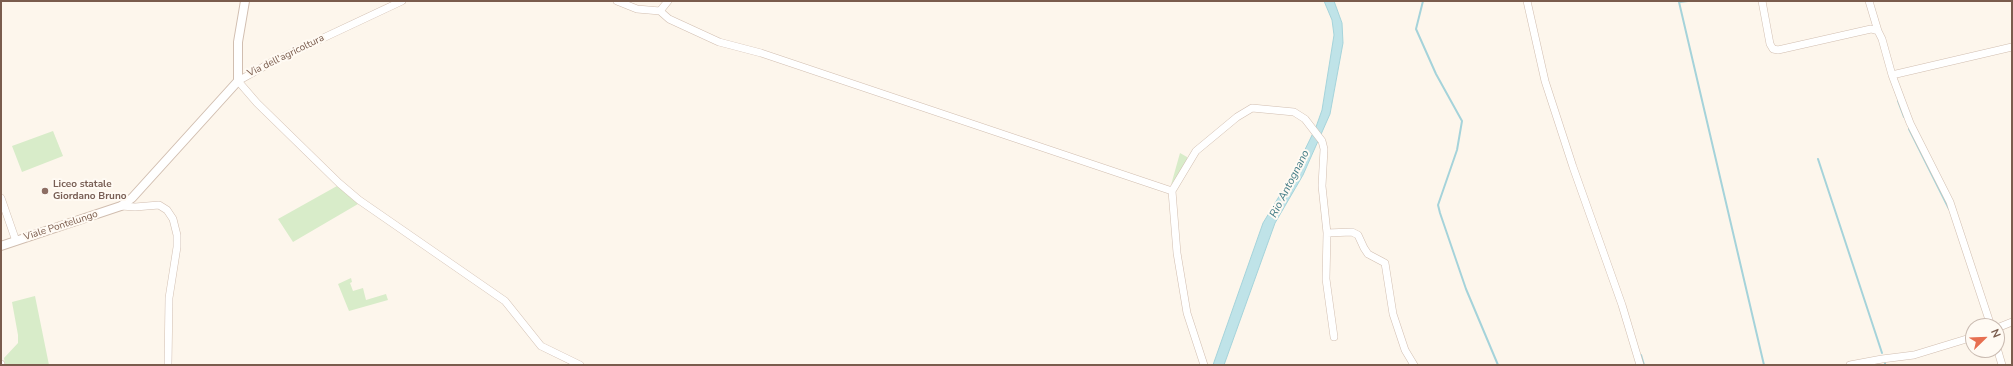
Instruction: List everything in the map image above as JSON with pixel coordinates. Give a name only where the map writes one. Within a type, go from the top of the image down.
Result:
[{"type":"street","points":[[245,1],[238,42],[238,81],[274,119],[359,200],[505,301],[541,346],[580,365]]},
{"type":"street","name":"Via dell'agricoltura","points":[[121,206],[132,198],[238,81],[272,62],[402,1]]},
{"type":"street","points":[[617,1],[638,9],[660,11],[669,19],[719,42],[761,53],[1087,164],[1172,191]]},
{"type":"street","points":[[660,11],[668,1]]},
{"type":"street","points":[[1527,1],[1547,88],[1622,305],[1640,365]]},
{"type":"street","points":[[1762,1],[1770,44],[1773,48],[1778,50],[1871,29],[1878,31]]},
{"type":"street","points":[[1869,1],[1892,75],[1919,144],[1950,202],[1988,318]]},
{"type":"street","points":[[1892,75],[2012,47]]},
{"type":"street","points":[[1204,365],[1187,313],[1177,253],[1172,191],[1196,151],[1237,117],[1252,108],[1294,112],[1305,119],[1322,141],[1324,149],[1322,186],[1327,233],[1326,279],[1334,337]]},
{"type":"street","points":[[1,198],[16,241]]},
{"type":"street","points":[[121,206],[135,207],[159,205],[167,210],[173,219],[177,235],[177,247],[169,298],[168,365]]},
{"type":"street","name":"Viale Pontelungo","points":[[1,246],[121,206]]},
{"type":"street","points":[[1327,233],[1352,232],[1358,236],[1368,254],[1385,263],[1393,314],[1405,350],[1414,365]]},
{"type":"street","points":[[1850,365],[1914,355],[1965,339]]},
{"type":"green space","points":[[53,131],[63,156],[22,172],[12,146]]},
{"type":"green space","points":[[1180,153],[1187,157],[1187,160],[1171,185]]},
{"type":"green space","points":[[337,186],[358,204],[293,242],[278,219]]},
{"type":"green space","points":[[351,278],[352,282],[350,283],[353,291],[363,288],[366,300],[386,294],[388,300],[349,311],[338,284]]},
{"type":"green space","points":[[35,296],[49,365],[5,365],[4,358],[18,343],[12,302]]},
{"type":"water","name":"Rio Antognano","points":[[1324,1],[1334,1],[1342,23],[1343,43],[1330,114],[1303,175],[1275,223],[1224,365],[1213,365],[1263,223],[1295,170],[1316,127],[1322,110],[1334,35],[1332,20]]},
{"type":"waterway","points":[[1423,1],[1416,29],[1436,74],[1462,121],[1457,150],[1438,205],[1466,289],[1498,365]]},
{"type":"waterway","points":[[1688,1],[1679,2],[1764,365]]},
{"type":"waterway","points":[[1898,101],[1904,117]]},
{"type":"waterway","points":[[1909,129],[1949,209]]},
{"type":"waterway","points":[[1818,159],[1882,353]]},
{"type":"waterway","points":[[1641,355],[1644,365]]},
{"type":"place","name":"Liceo statale Giordano Bruno","points":[[45,191]]}]
